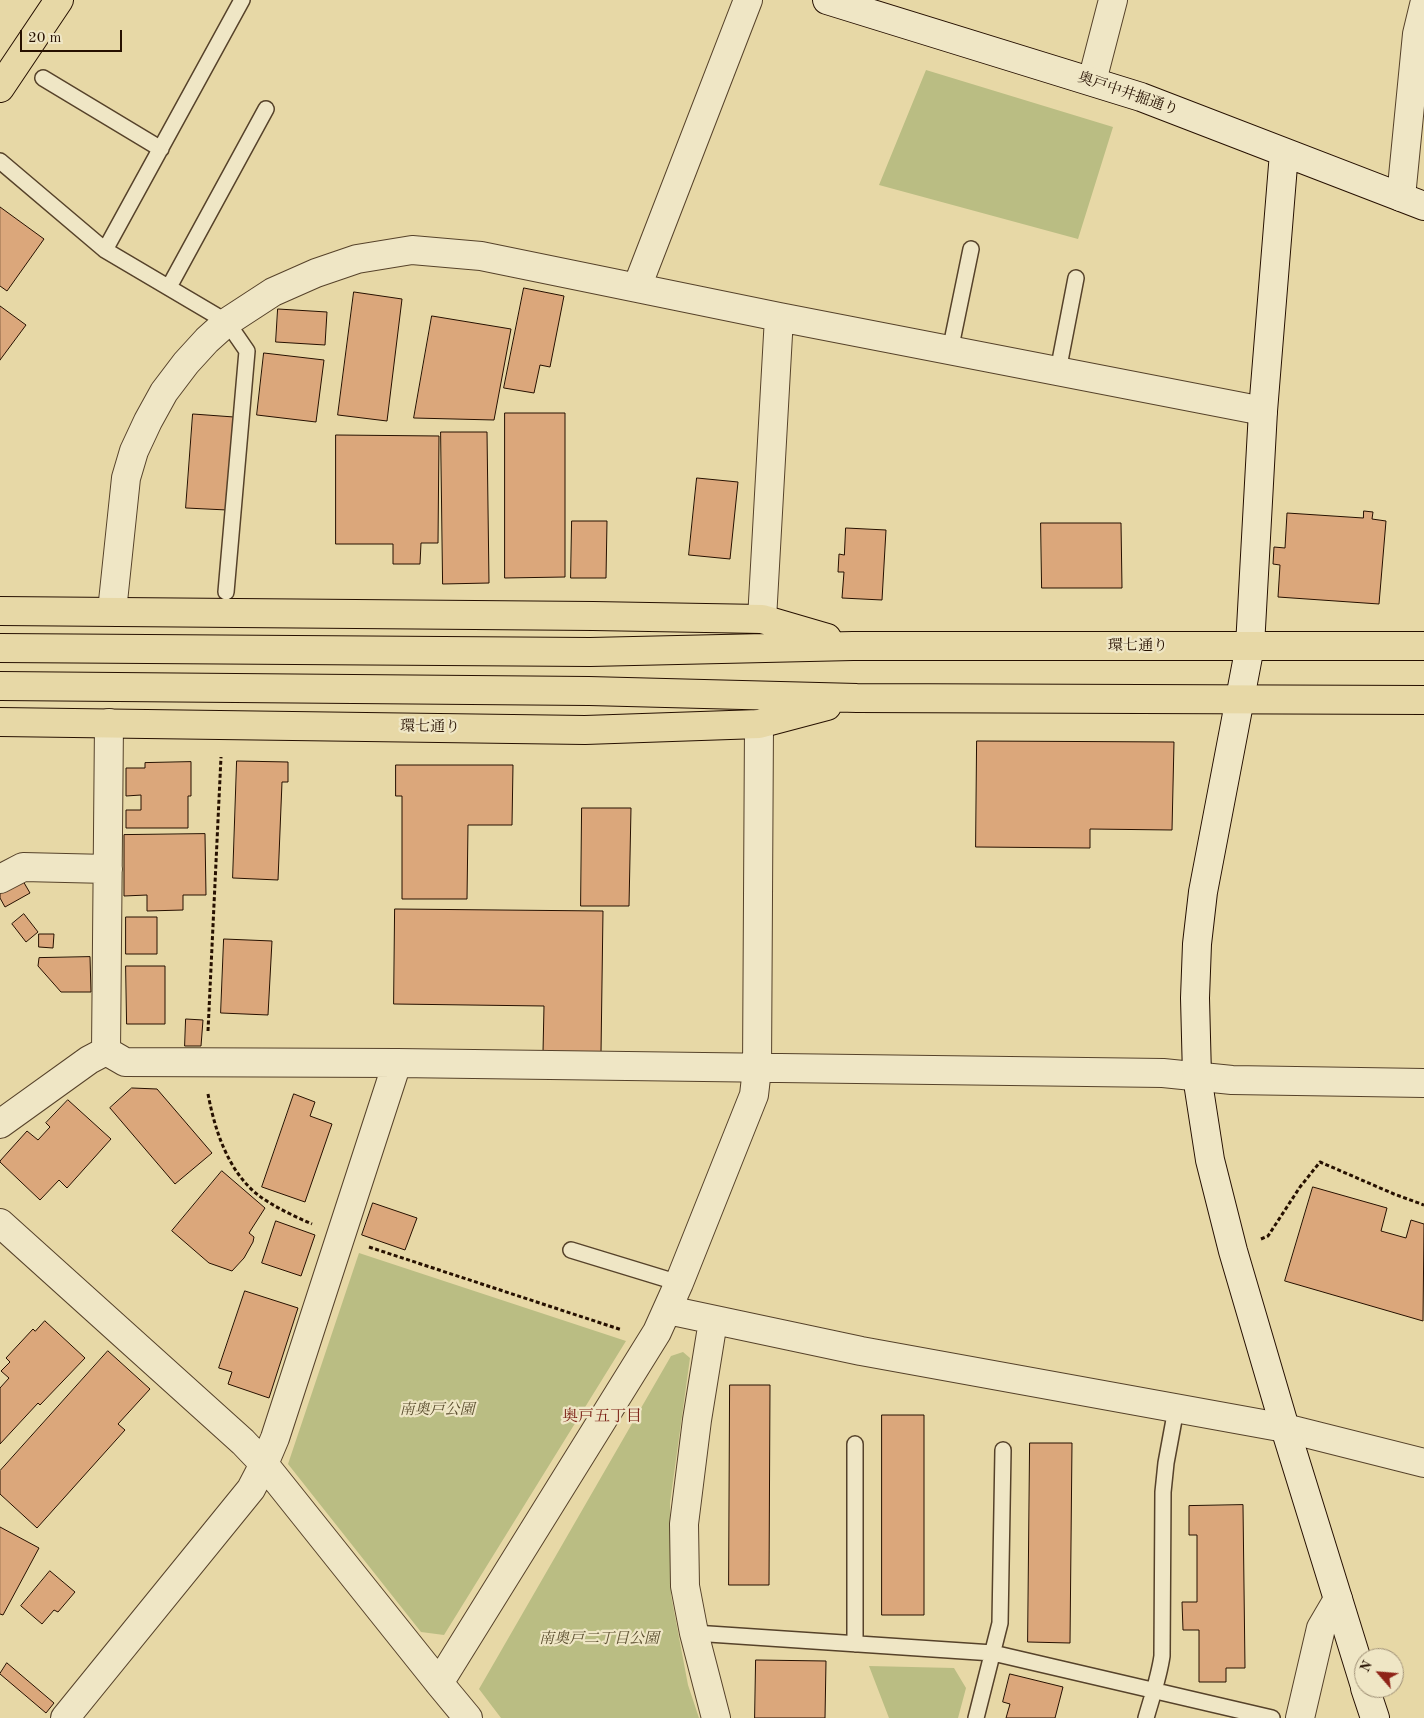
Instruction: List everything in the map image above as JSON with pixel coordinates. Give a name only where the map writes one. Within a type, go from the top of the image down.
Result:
[{"type":"main road","points":[[0,88],[59,0]]},
{"type":"main road","name":"環七通り","points":[[0,611],[573,615],[762,619],[853,646]]},
{"type":"main road","name":"環七通り","points":[[0,648],[590,652],[853,646],[1424,646]]},
{"type":"main road","name":"環七通り","points":[[0,686],[589,691],[857,698],[1424,700]]},
{"type":"main road","name":"環七通り","points":[[0,722],[585,730],[759,724],[857,698]]},
{"type":"street","points":[[637,287],[748,0]]},
{"type":"street","name":"奥戸中井掘通り","points":[[827,0],[1141,97],[1413,201]]},
{"type":"street","points":[[1092,81],[1113,0]]},
{"type":"street","points":[[1413,201],[1417,34],[1424,5]]},
{"type":"street","points":[[1284,153],[1263,411],[1250,646],[1203,892],[1197,944],[1194,998],[1196,1076],[1210,1160],[1233,1251],[1284,1428],[1354,1651]]},
{"type":"street","points":[[112,611],[126,478],[134,451],[164,392],[186,363],[227,322],[272,292],[316,273],[357,259],[412,250],[481,256],[950,351],[1263,411]]},
{"type":"street","points":[[762,619],[779,317]]},
{"type":"street","points":[[106,1051],[109,723]]},
{"type":"street","points":[[440,1683],[652,1340],[680,1282],[754,1095],[757,1069],[759,724]]},
{"type":"street","points":[[0,879],[23,867],[108,869]]},
{"type":"street","points":[[106,1051],[124,1062],[396,1063],[1163,1073],[1232,1080],[1424,1083]]},
{"type":"street","points":[[0,1124],[89,1060],[106,1051]]},
{"type":"street","points":[[65,1718],[251,1489],[264,1464],[275,1438],[396,1063]]},
{"type":"street","points":[[0,1223],[243,1442],[264,1464],[468,1718]]},
{"type":"street","points":[[668,1310],[861,1350],[1284,1428],[1424,1463]]},
{"type":"street","points":[[713,1320],[697,1420],[684,1524],[685,1586],[694,1633],[716,1718]]},
{"type":"street","points":[[1300,1718],[1321,1628],[1338,1599]]},
{"type":"street","points":[[1368,1698],[1375,1718]]},
{"type":"lane","points":[[106,250],[242,0]]},
{"type":"lane","points":[[43,78],[161,149]]},
{"type":"lane","points":[[168,287],[266,109]]},
{"type":"lane","points":[[0,161],[106,250],[227,322],[247,351],[226,592]]},
{"type":"lane","points":[[950,351],[971,249]]},
{"type":"lane","points":[[1058,371],[1076,278]]},
{"type":"lane","points":[[571,1250],[680,1282]]},
{"type":"lane","points":[[1146,1718],[1159,1676],[1162,1656],[1163,1492],[1176,1408]]},
{"type":"lane","points":[[855,1644],[856,1444]]},
{"type":"lane","points":[[976,1718],[1000,1623],[1003,1450]]},
{"type":"lane","points":[[694,1633],[993,1653],[1272,1718]]},
{"type":"path","points":[[221,756],[207,1063],[208,1092],[213,1120],[224,1149],[240,1176],[258,1194],[279,1208],[362,1244],[652,1340]]},
{"type":"path","points":[[1233,1251],[1268,1236],[1300,1187],[1320,1162],[1424,1205]]},
{"type":"green space","points":[[926,70],[1113,127],[1078,239],[879,185]]},
{"type":"green space","name":"南奥戸公園","points":[[359,1253],[626,1341],[444,1635],[421,1632],[288,1464]]},
{"type":"green space","name":"南奥戸二丁目公園","points":[[683,1352],[690,1358],[670,1503],[671,1595],[688,1685],[699,1718],[501,1718],[479,1689],[671,1356]]},
{"type":"green space","points":[[869,1666],[954,1668],[966,1688],[958,1718],[889,1718]]},
{"type":"building","points":[[0,207],[44,239],[7,291],[0,286]]},
{"type":"building","points":[[524,288],[564,296],[550,367],[540,365],[534,393],[504,388]]},
{"type":"building","points":[[354,292],[402,299],[387,421],[338,415]]},
{"type":"building","points":[[0,306],[26,325],[0,360]]},
{"type":"building","points":[[278,309],[327,312],[325,345],[276,342]]},
{"type":"building","points":[[432,316],[511,329],[494,420],[414,418]]},
{"type":"building","points":[[264,353],[324,360],[316,422],[257,415]]},
{"type":"building","points":[[505,413],[565,413],[565,577],[505,578]]},
{"type":"building","points":[[193,414],[234,417],[227,510],[186,508]]},
{"type":"building","points":[[441,432],[487,432],[489,583],[443,584]]},
{"type":"building","points":[[336,435],[439,436],[438,543],[421,543],[420,564],[393,564],[393,544],[336,544]]},
{"type":"building","points":[[697,478],[738,482],[730,559],[689,555]]},
{"type":"building","points":[[1364,511],[1373,512],[1372,519],[1386,521],[1379,604],[1278,597],[1280,565],[1273,564],[1274,547],[1285,548],[1287,513],[1363,518]]},
{"type":"building","points":[[572,521],[607,521],[606,578],[571,578]]},
{"type":"building","points":[[1041,523],[1121,523],[1122,588],[1042,588]]},
{"type":"building","points":[[846,528],[886,530],[882,600],[842,598],[844,572],[838,572],[839,554],[844,555]]},
{"type":"building","points":[[977,741],[1174,742],[1172,830],[1090,829],[1090,848],[976,847]]},
{"type":"building","points":[[237,761],[288,762],[288,782],[282,782],[278,880],[233,878]]},
{"type":"building","points":[[191,762],[191,796],[188,796],[188,828],[126,828],[126,810],[141,810],[141,795],[126,796],[126,768],[145,768],[145,763]]},
{"type":"building","points":[[396,765],[513,765],[512,825],[468,825],[467,899],[402,899],[402,796],[396,796]]},
{"type":"building","points":[[582,808],[631,808],[629,906],[581,906]]},
{"type":"building","points":[[205,834],[206,895],[183,895],[183,910],[147,911],[147,895],[124,896],[124,835]]},
{"type":"building","points":[[23,881],[30,893],[5,907],[0,898],[0,893]]},
{"type":"building","points":[[395,909],[603,911],[601,1053],[543,1052],[544,1006],[394,1004]]},
{"type":"building","points":[[24,914],[38,932],[26,942],[12,924]]},
{"type":"building","points":[[126,917],[157,917],[157,954],[126,954]]},
{"type":"building","points":[[39,934],[54,934],[53,948],[39,947]]},
{"type":"building","points":[[224,939],[272,941],[268,1015],[221,1013]]},
{"type":"building","points":[[90,957],[91,992],[61,992],[38,966],[39,958]]},
{"type":"building","points":[[126,966],[165,966],[165,1024],[127,1024]]},
{"type":"building","points":[[186,1019],[203,1020],[201,1046],[185,1046]]},
{"type":"building","points":[[132,1088],[157,1089],[212,1153],[175,1184],[110,1108]]},
{"type":"building","points":[[294,1094],[315,1102],[310,1116],[332,1124],[305,1202],[262,1187]]},
{"type":"building","points":[[68,1100],[111,1139],[67,1188],[59,1180],[40,1200],[0,1161],[27,1131],[38,1140],[50,1127],[46,1123]]},
{"type":"building","points":[[222,1171],[265,1208],[249,1233],[254,1237],[253,1242],[244,1258],[232,1271],[209,1263],[172,1231]]},
{"type":"building","points":[[1313,1187],[1387,1208],[1381,1231],[1406,1238],[1411,1220],[1424,1224],[1423,1321],[1285,1281]]},
{"type":"building","points":[[373,1203],[417,1218],[405,1250],[362,1235]]},
{"type":"building","points":[[276,1221],[315,1235],[301,1276],[262,1263]]},
{"type":"building","points":[[245,1291],[298,1308],[269,1398],[228,1384],[232,1372],[219,1368]]},
{"type":"building","points":[[45,1321],[85,1358],[40,1405],[38,1403],[0,1444],[0,1388],[9,1378],[1,1371],[10,1362],[6,1358],[33,1329],[35,1331]]},
{"type":"building","points":[[108,1351],[150,1389],[118,1424],[125,1430],[37,1528],[0,1494],[0,1471]]},
{"type":"building","points":[[730,1385],[770,1385],[769,1585],[729,1585]]},
{"type":"building","points":[[882,1415],[924,1415],[924,1615],[882,1615]]},
{"type":"building","points":[[1030,1443],[1072,1443],[1070,1643],[1028,1642]]},
{"type":"building","points":[[1243,1505],[1245,1668],[1226,1668],[1226,1682],[1199,1682],[1199,1630],[1183,1630],[1182,1602],[1197,1602],[1197,1535],[1189,1535],[1189,1506]]},
{"type":"building","points":[[0,1527],[39,1548],[3,1615],[0,1614]]},
{"type":"building","points":[[50,1571],[75,1592],[58,1612],[54,1610],[42,1624],[21,1606]]},
{"type":"building","points":[[756,1660],[826,1661],[825,1718],[755,1718]]},
{"type":"building","points":[[7,1663],[54,1703],[46,1713],[0,1674]]},
{"type":"building","points":[[1010,1674],[1063,1687],[1055,1718],[1006,1718],[1010,1704],[1003,1702]]},
{"type":"district","name":"奥戸五丁目","points":[[602,1417]]}]
